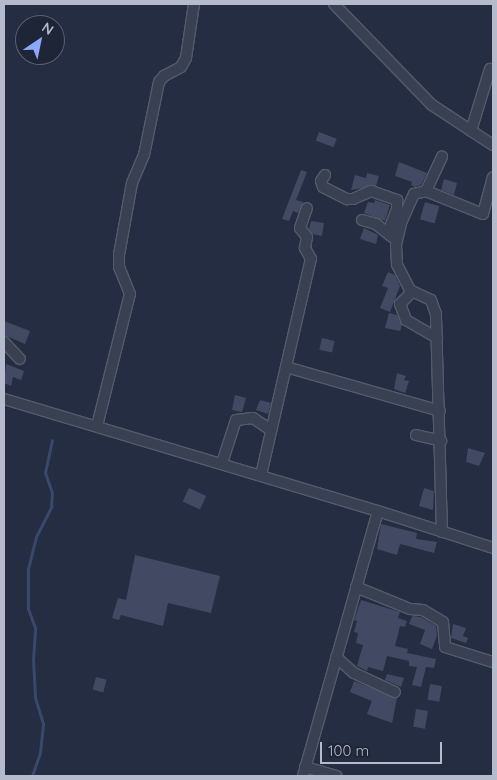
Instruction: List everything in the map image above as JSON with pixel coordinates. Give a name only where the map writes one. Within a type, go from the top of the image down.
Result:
[{"type":"street","points":[[97,426],[130,294],[119,267],[119,255],[132,183],[144,155],[160,82],[164,76],[181,67],[186,58],[194,4]]},
{"type":"street","points":[[334,4],[432,105],[493,145]]},
{"type":"street","points":[[471,131],[490,69]]},
{"type":"street","points":[[426,191],[442,156]]},
{"type":"street","points":[[325,174],[322,181],[324,187],[347,199],[353,199],[371,191],[397,200],[397,209],[388,234]]},
{"type":"street","points":[[442,532],[440,411],[434,304],[412,292],[397,264],[397,240],[414,194],[426,191],[483,214],[493,177]]},
{"type":"street","points":[[261,475],[311,259],[304,248],[307,236],[300,228],[307,208]]},
{"type":"street","points":[[362,220],[376,224],[397,240]]},
{"type":"street","points":[[412,292],[400,304],[406,320],[437,338]]},
{"type":"street","points":[[4,342],[20,359]]},
{"type":"street","points":[[286,367],[440,411]]},
{"type":"street","points":[[4,399],[222,463],[493,548]]},
{"type":"street","points":[[222,463],[236,420],[253,418],[271,430]]},
{"type":"street","points":[[416,435],[441,441]]},
{"type":"street","points":[[337,776],[304,771],[378,511]]},
{"type":"street","points":[[356,587],[413,610],[423,610],[443,622],[445,647],[493,662]]},
{"type":"street","points":[[336,657],[354,673],[395,692]]},
{"type":"building","points":[[319,132],[337,139],[334,147],[316,140]]},
{"type":"building","points":[[399,162],[427,173],[421,185],[415,187],[411,185],[412,182],[395,176]]},
{"type":"building","points":[[301,170],[307,172],[296,200],[303,202],[298,213],[293,211],[289,221],[282,219]]},
{"type":"building","points":[[367,173],[379,176],[376,186],[351,190],[355,175],[366,178]]},
{"type":"building","points":[[444,179],[457,183],[454,195],[441,190]]},
{"type":"building","points":[[375,200],[390,205],[385,221],[364,213],[368,202],[374,203]]},
{"type":"building","points":[[425,202],[439,206],[434,223],[420,219]]},
{"type":"building","points":[[311,221],[324,223],[322,236],[313,234],[309,229]]},
{"type":"building","points":[[364,228],[378,235],[376,244],[360,239]]},
{"type":"building","points":[[388,272],[395,275],[400,286],[390,312],[380,308],[388,288],[382,286]]},
{"type":"building","points":[[389,313],[397,315],[402,325],[400,331],[385,328]]},
{"type":"building","points":[[4,321],[30,331],[25,344],[4,335]]},
{"type":"building","points":[[322,338],[335,341],[332,353],[319,350]]},
{"type":"building","points":[[6,364],[24,371],[21,380],[13,377],[11,386],[4,383]]},
{"type":"building","points":[[397,373],[406,376],[404,380],[409,381],[405,393],[394,389]]},
{"type":"building","points":[[235,395],[246,398],[242,412],[232,410]]},
{"type":"building","points":[[260,400],[271,403],[268,414],[256,410]]},
{"type":"building","points":[[468,448],[485,453],[479,466],[466,462]]},
{"type":"building","points":[[189,488],[206,496],[200,510],[183,502]]},
{"type":"building","points":[[424,488],[434,491],[433,510],[419,506]]},
{"type":"building","points":[[381,524],[417,533],[416,539],[437,542],[434,553],[400,544],[397,555],[377,549]]},
{"type":"building","points":[[135,555],[220,576],[211,613],[168,603],[163,626],[121,615],[119,620],[112,618],[118,598],[126,600]]},
{"type":"building","points":[[361,600],[400,612],[398,618],[407,621],[405,627],[400,626],[395,646],[408,649],[407,653],[436,659],[434,668],[426,667],[421,687],[412,685],[417,667],[409,666],[409,661],[387,656],[383,671],[368,667],[367,671],[357,666],[363,645],[356,643],[358,633],[354,632],[357,621],[354,620]]},
{"type":"building","points":[[412,616],[421,617],[436,626],[437,636],[432,649],[420,644],[425,630],[409,624]]},
{"type":"building","points":[[453,624],[466,628],[463,636],[468,638],[466,643],[451,638]]},
{"type":"building","points":[[387,674],[404,678],[401,687],[385,680]]},
{"type":"building","points":[[96,677],[107,680],[103,692],[93,690]]},
{"type":"building","points":[[354,681],[397,698],[392,723],[367,714],[372,701],[350,692]]},
{"type":"building","points":[[430,684],[442,686],[439,702],[427,700]]},
{"type":"building","points":[[416,709],[428,711],[425,729],[413,727]]},
{"type":"waterway","points":[[32,776],[40,753],[43,724],[35,697],[33,660],[35,628],[28,609],[28,569],[36,537],[51,507],[52,493],[45,473],[52,441]]}]
